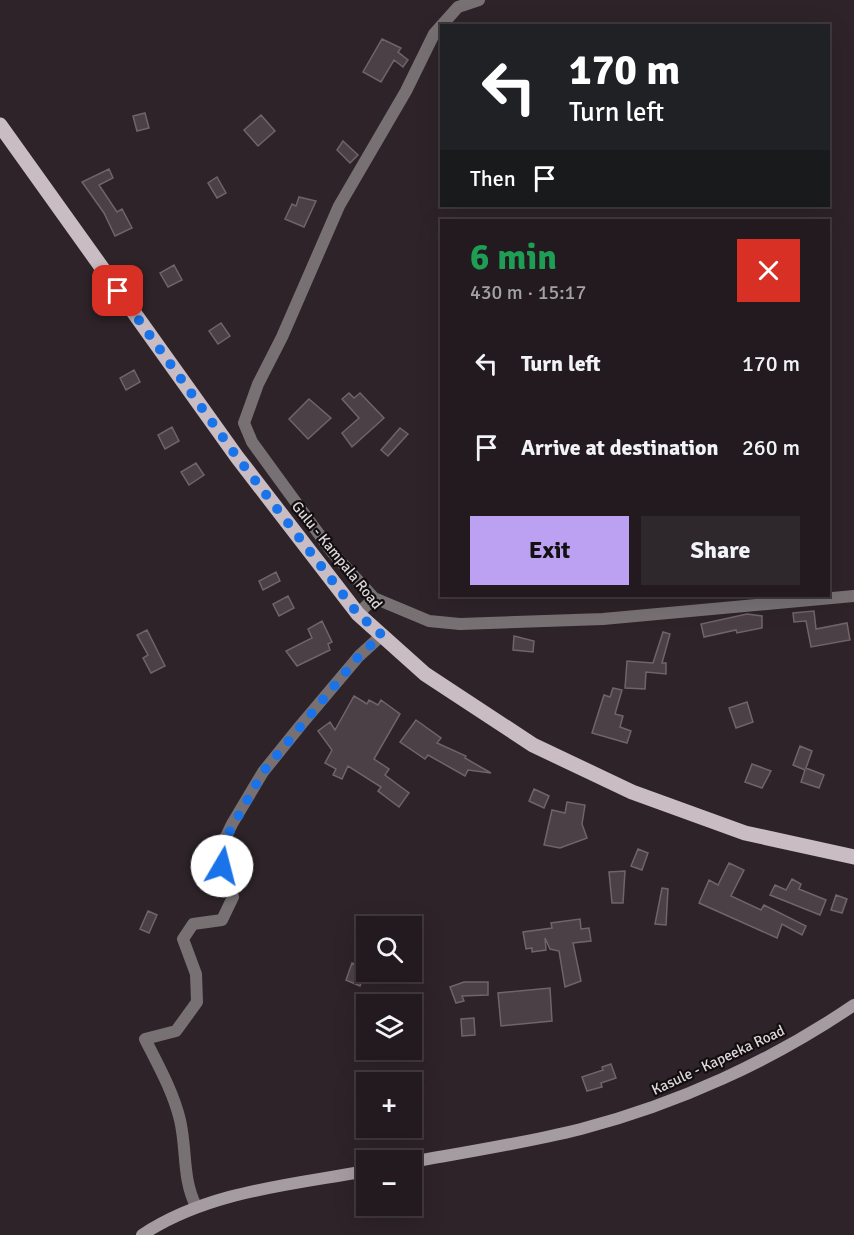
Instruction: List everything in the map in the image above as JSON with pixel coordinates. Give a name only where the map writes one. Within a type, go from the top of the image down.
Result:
[{"type":"main road","name":"Gulu - Kampala Road","points":[[0,125],[237,457],[358,614],[425,674],[459,699],[533,745],[622,788],[745,833],[854,857]]},
{"type":"street","points":[[443,24],[458,7],[479,0]]},
{"type":"street","points":[[440,27],[434,34],[406,91],[339,206],[282,337],[258,384],[244,423],[252,442],[318,533],[374,598],[429,621],[460,624],[603,619],[854,596]]},
{"type":"street","points":[[358,614],[374,598]]},
{"type":"street","points":[[196,1206],[188,1189],[180,1120],[167,1083],[145,1039],[176,1031],[197,1002],[196,974],[183,939],[193,924],[222,920],[233,897],[222,866],[221,847],[232,824],[263,772],[359,656],[382,635]]},
{"type":"street","name":"Kasule - Kapeeka Road","points":[[422,1160],[581,1129],[669,1102],[802,1038],[854,1005]]},
{"type":"street","points":[[142,1235],[196,1206],[231,1196],[356,1173]]},
{"type":"building","points":[[382,39],[401,48],[398,52],[408,60],[403,67],[394,60],[381,82],[363,72]]},
{"type":"building","points":[[145,113],[149,128],[137,131],[133,116]]},
{"type":"building","points":[[261,115],[275,131],[258,146],[244,130]]},
{"type":"building","points":[[343,141],[358,155],[350,163],[337,150]]},
{"type":"building","points":[[109,169],[113,178],[99,185],[117,212],[122,209],[132,228],[115,236],[104,213],[82,182]]},
{"type":"building","points":[[217,177],[226,193],[217,198],[208,183]]},
{"type":"building","points":[[299,197],[316,201],[304,227],[285,219],[292,204],[296,206]]},
{"type":"building","points":[[174,265],[182,280],[168,287],[160,273]]},
{"type":"building","points":[[221,323],[230,336],[218,344],[209,331]]},
{"type":"building","points":[[134,370],[140,382],[126,390],[120,378]]},
{"type":"building","points":[[349,393],[354,398],[360,393],[384,418],[352,447],[342,433],[359,418],[342,399]]},
{"type":"building","points":[[309,399],[331,418],[308,439],[289,419]]},
{"type":"building","points":[[172,427],[179,441],[165,449],[158,435]]},
{"type":"building","points":[[400,428],[408,434],[388,456],[381,450]]},
{"type":"building","points":[[196,463],[204,475],[189,485],[181,472]]},
{"type":"building","points":[[276,572],[280,581],[263,590],[259,581]]},
{"type":"building","points":[[288,596],[294,608],[279,616],[273,604]]},
{"type":"building","points":[[814,611],[816,629],[847,623],[850,640],[811,647],[806,621],[794,622],[793,613]]},
{"type":"building","points":[[747,614],[762,616],[762,628],[737,633],[736,630],[704,637],[701,624]]},
{"type":"building","points":[[322,621],[332,642],[328,644],[330,650],[297,666],[286,651],[312,638],[308,629]]},
{"type":"building","points":[[147,630],[165,666],[151,673],[143,658],[148,655],[137,635]]},
{"type":"building","points":[[663,632],[670,634],[662,663],[666,663],[666,674],[646,672],[645,689],[625,688],[627,661],[653,663]]},
{"type":"building","points":[[514,636],[534,641],[533,652],[513,650]]},
{"type":"building","points":[[613,688],[622,690],[615,714],[623,716],[620,727],[631,731],[627,743],[592,733],[604,695],[610,697]]},
{"type":"building","points":[[354,696],[367,704],[369,700],[378,705],[381,700],[400,714],[374,759],[389,769],[385,775],[409,793],[399,807],[378,791],[381,787],[348,766],[342,779],[333,775],[336,769],[325,763],[332,750],[318,731],[330,722],[335,730]]},
{"type":"building","points":[[747,702],[753,722],[736,728],[729,708]]},
{"type":"building","points":[[416,720],[441,738],[437,743],[466,756],[465,758],[491,773],[468,770],[465,776],[428,755],[425,759],[400,742]]},
{"type":"building","points":[[800,746],[812,751],[806,768],[824,775],[819,788],[801,782],[805,770],[793,765]]},
{"type":"building","points":[[752,764],[771,771],[762,788],[745,782]]},
{"type":"building","points":[[534,789],[549,796],[544,808],[529,801]]},
{"type":"building","points":[[567,802],[585,805],[582,824],[587,838],[560,848],[544,845],[552,810],[565,813]]},
{"type":"building","points":[[638,849],[648,853],[642,870],[631,866]]},
{"type":"building","points":[[729,863],[744,870],[731,896],[761,910],[764,905],[806,926],[802,935],[782,924],[777,938],[699,903],[709,880],[718,885]]},
{"type":"building","points":[[625,871],[623,903],[612,903],[609,872]]},
{"type":"building","points":[[792,879],[801,884],[799,889],[826,900],[820,915],[770,895],[775,885],[786,890]]},
{"type":"building","points":[[662,888],[668,889],[666,925],[655,924]]},
{"type":"building","points":[[836,895],[847,899],[842,913],[831,910]]},
{"type":"building","points":[[148,911],[157,915],[149,933],[140,929]]},
{"type":"building","points":[[580,919],[581,929],[589,928],[591,941],[573,943],[581,981],[565,987],[559,951],[550,949],[545,938],[546,950],[532,952],[532,948],[526,949],[523,932],[552,928],[551,923]]},
{"type":"building","points":[[352,963],[356,965],[356,982],[361,982],[360,986],[346,980]]},
{"type":"building","points":[[464,982],[488,982],[488,995],[462,996],[464,1001],[456,1003],[450,987]]},
{"type":"building","points":[[550,988],[552,1021],[501,1026],[498,993]]},
{"type":"building","points":[[474,1018],[475,1035],[462,1036],[461,1019]]},
{"type":"building","points":[[611,1064],[616,1078],[601,1083],[602,1087],[587,1091],[582,1077],[603,1070],[602,1067]]},
{"type":"route","points":[[118,291],[237,457],[358,614],[382,635],[359,656],[263,772],[221,847],[222,866]]}]
